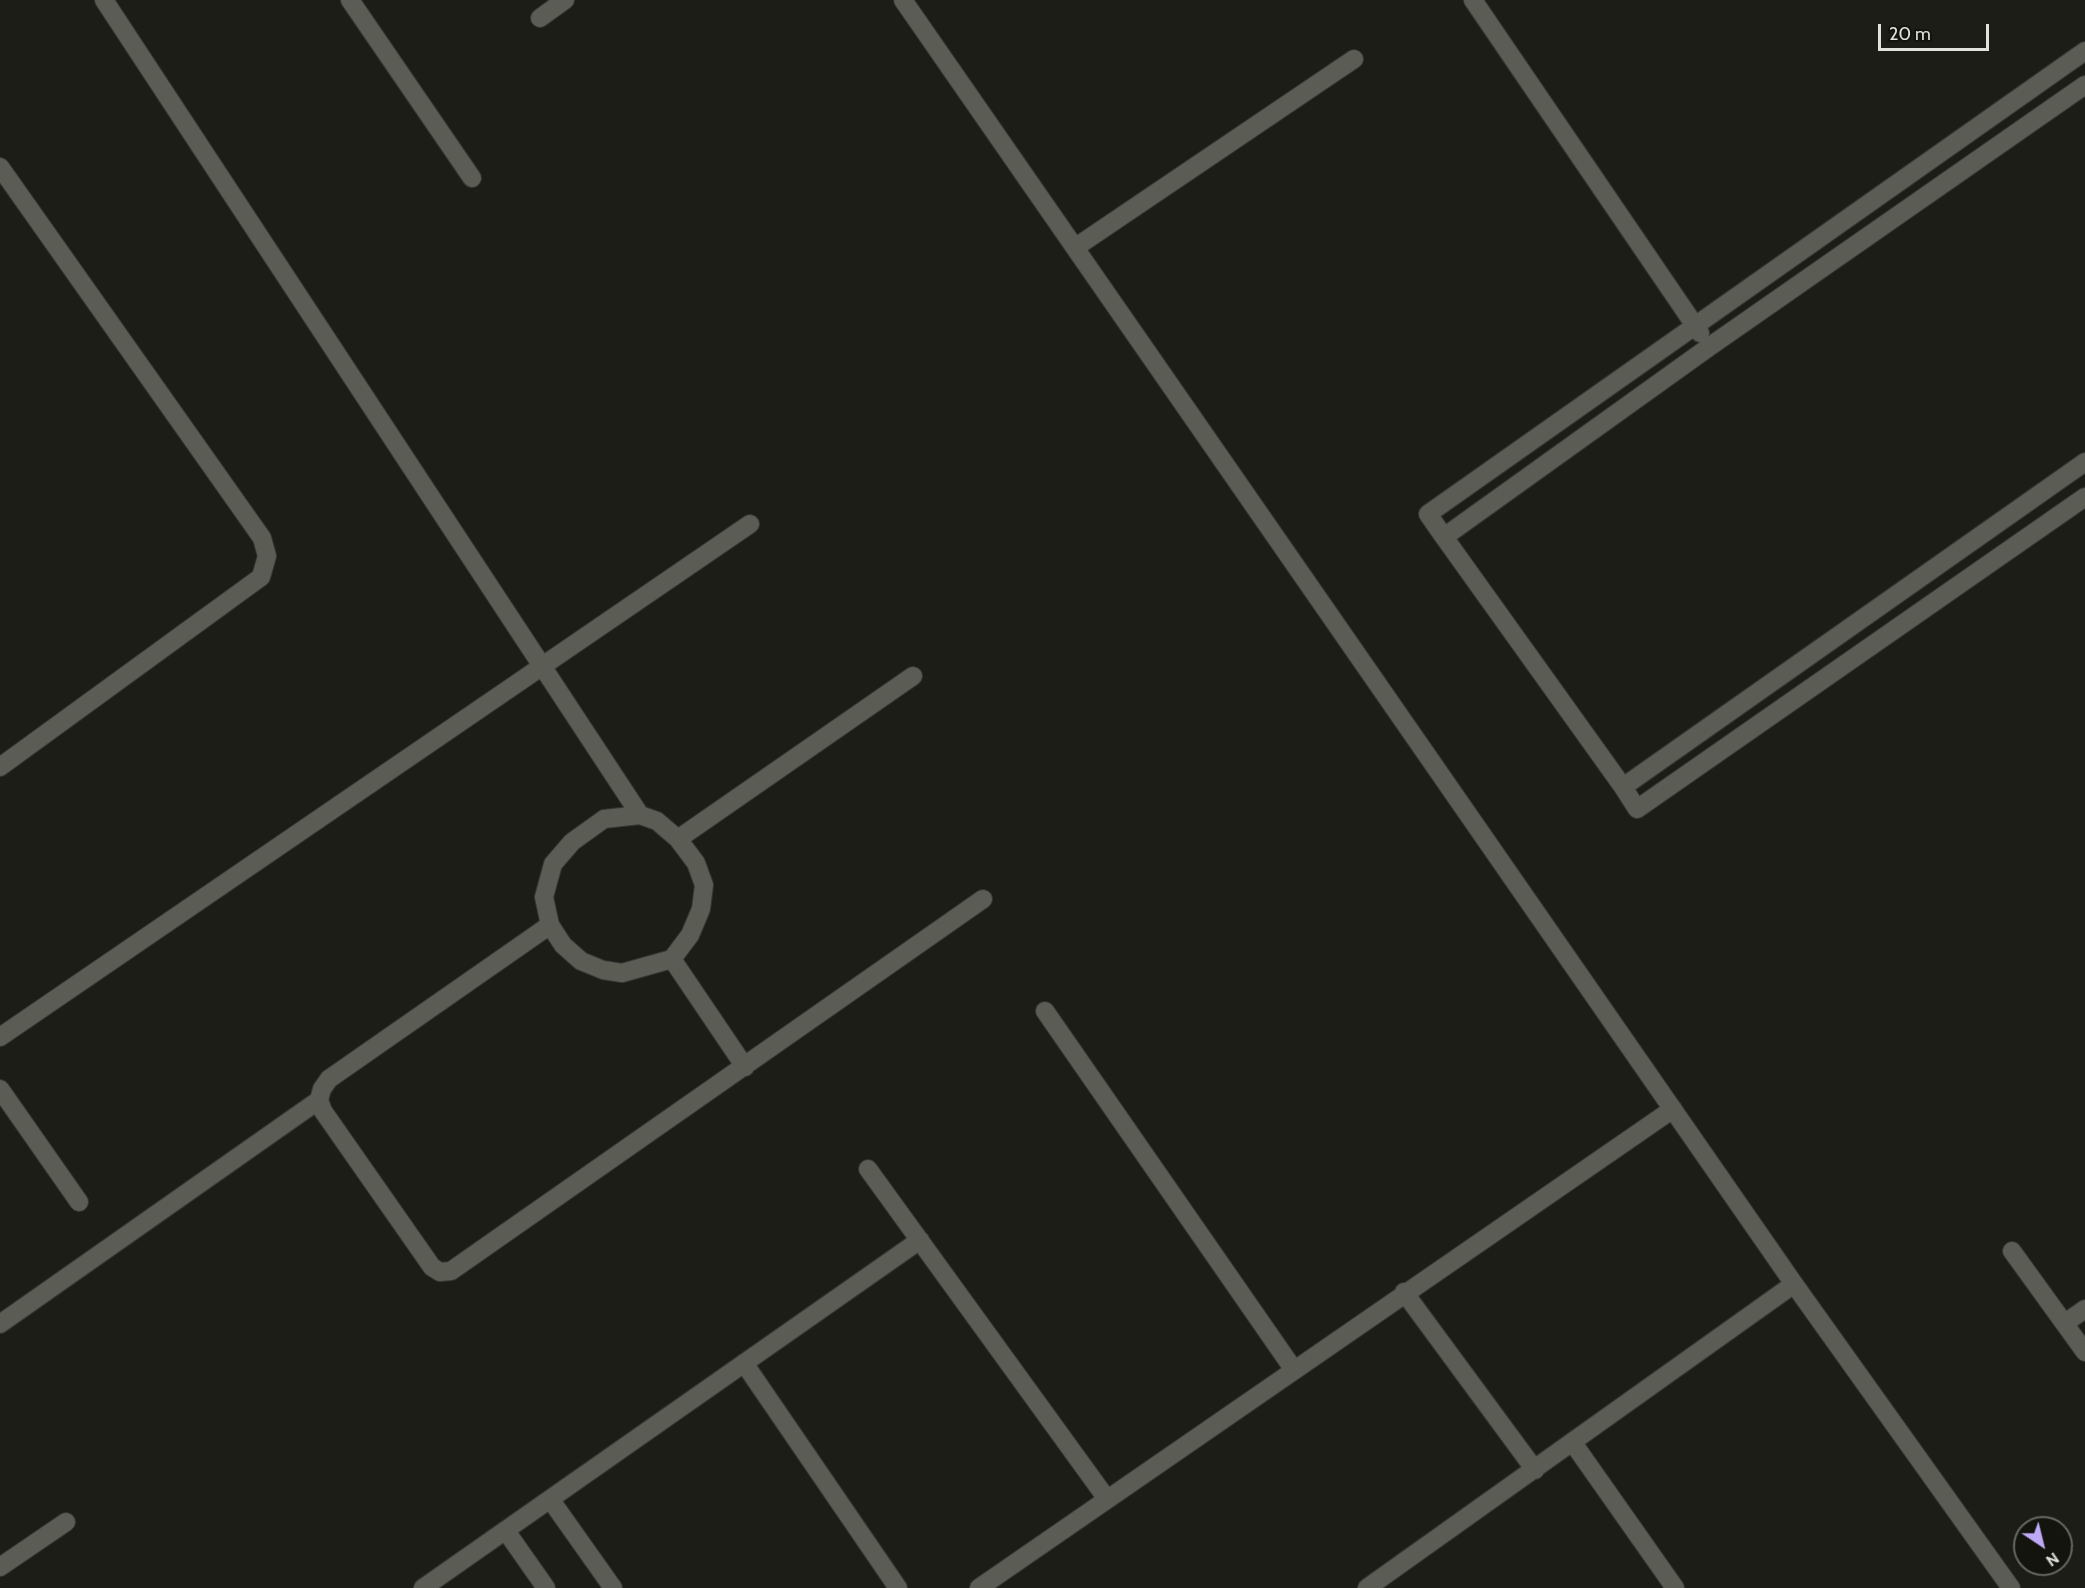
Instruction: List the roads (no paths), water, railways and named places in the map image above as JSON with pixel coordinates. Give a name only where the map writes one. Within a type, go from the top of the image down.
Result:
[{"type":"street","points":[[105,0],[640,815]]},
{"type":"street","points":[[350,0],[472,178]]},
{"type":"street","points":[[540,18],[565,0]]},
{"type":"street","points":[[903,0],[1794,1284],[2011,1588]]},
{"type":"street","points":[[1473,0],[1709,347]]},
{"type":"street","points":[[2085,51],[1694,324],[1428,514],[1637,809],[2085,498]]},
{"type":"street","points":[[1076,247],[1354,59]]},
{"type":"street","points":[[1444,537],[1709,347],[2085,85]]},
{"type":"street","points":[[0,167],[262,538],[267,556],[261,577],[0,767]]},
{"type":"street","points":[[1623,787],[2085,462]]},
{"type":"street","points":[[0,1037],[541,664],[750,524]]},
{"type":"street","points":[[678,839],[913,676]]},
{"type":"street","points":[[640,815],[657,822],[678,839],[696,863],[704,885],[701,909],[690,935],[672,959],[622,973],[603,970],[581,961],[563,945],[550,925],[544,897],[553,864],[572,842],[604,819],[640,815]]},
{"type":"street","points":[[550,925],[329,1079],[322,1089],[319,1100],[323,1111],[432,1267],[440,1272],[451,1271],[983,899]]},
{"type":"street","points":[[672,959],[745,1067]]},
{"type":"street","points":[[1044,1011],[1294,1370]]},
{"type":"street","points":[[0,1089],[79,1202]]},
{"type":"street","points":[[0,1324],[319,1100]]},
{"type":"street","points":[[979,1588],[1404,1292],[1673,1109]]},
{"type":"street","points":[[868,1169],[1107,1499]]},
{"type":"street","points":[[423,1588],[920,1240]]},
{"type":"street","points":[[2012,1251],[2085,1352]]},
{"type":"street","points":[[1367,1588],[1794,1284]]},
{"type":"street","points":[[1404,1292],[1535,1470]]},
{"type":"street","points":[[2065,1323],[2085,1309]]},
{"type":"street","points":[[744,1363],[898,1588]]},
{"type":"street","points":[[1573,1443],[1675,1588]]},
{"type":"street","points":[[550,1498],[613,1588]]},
{"type":"street","points":[[0,1567],[66,1522]]},
{"type":"street","points":[[506,1531],[546,1588]]}]
